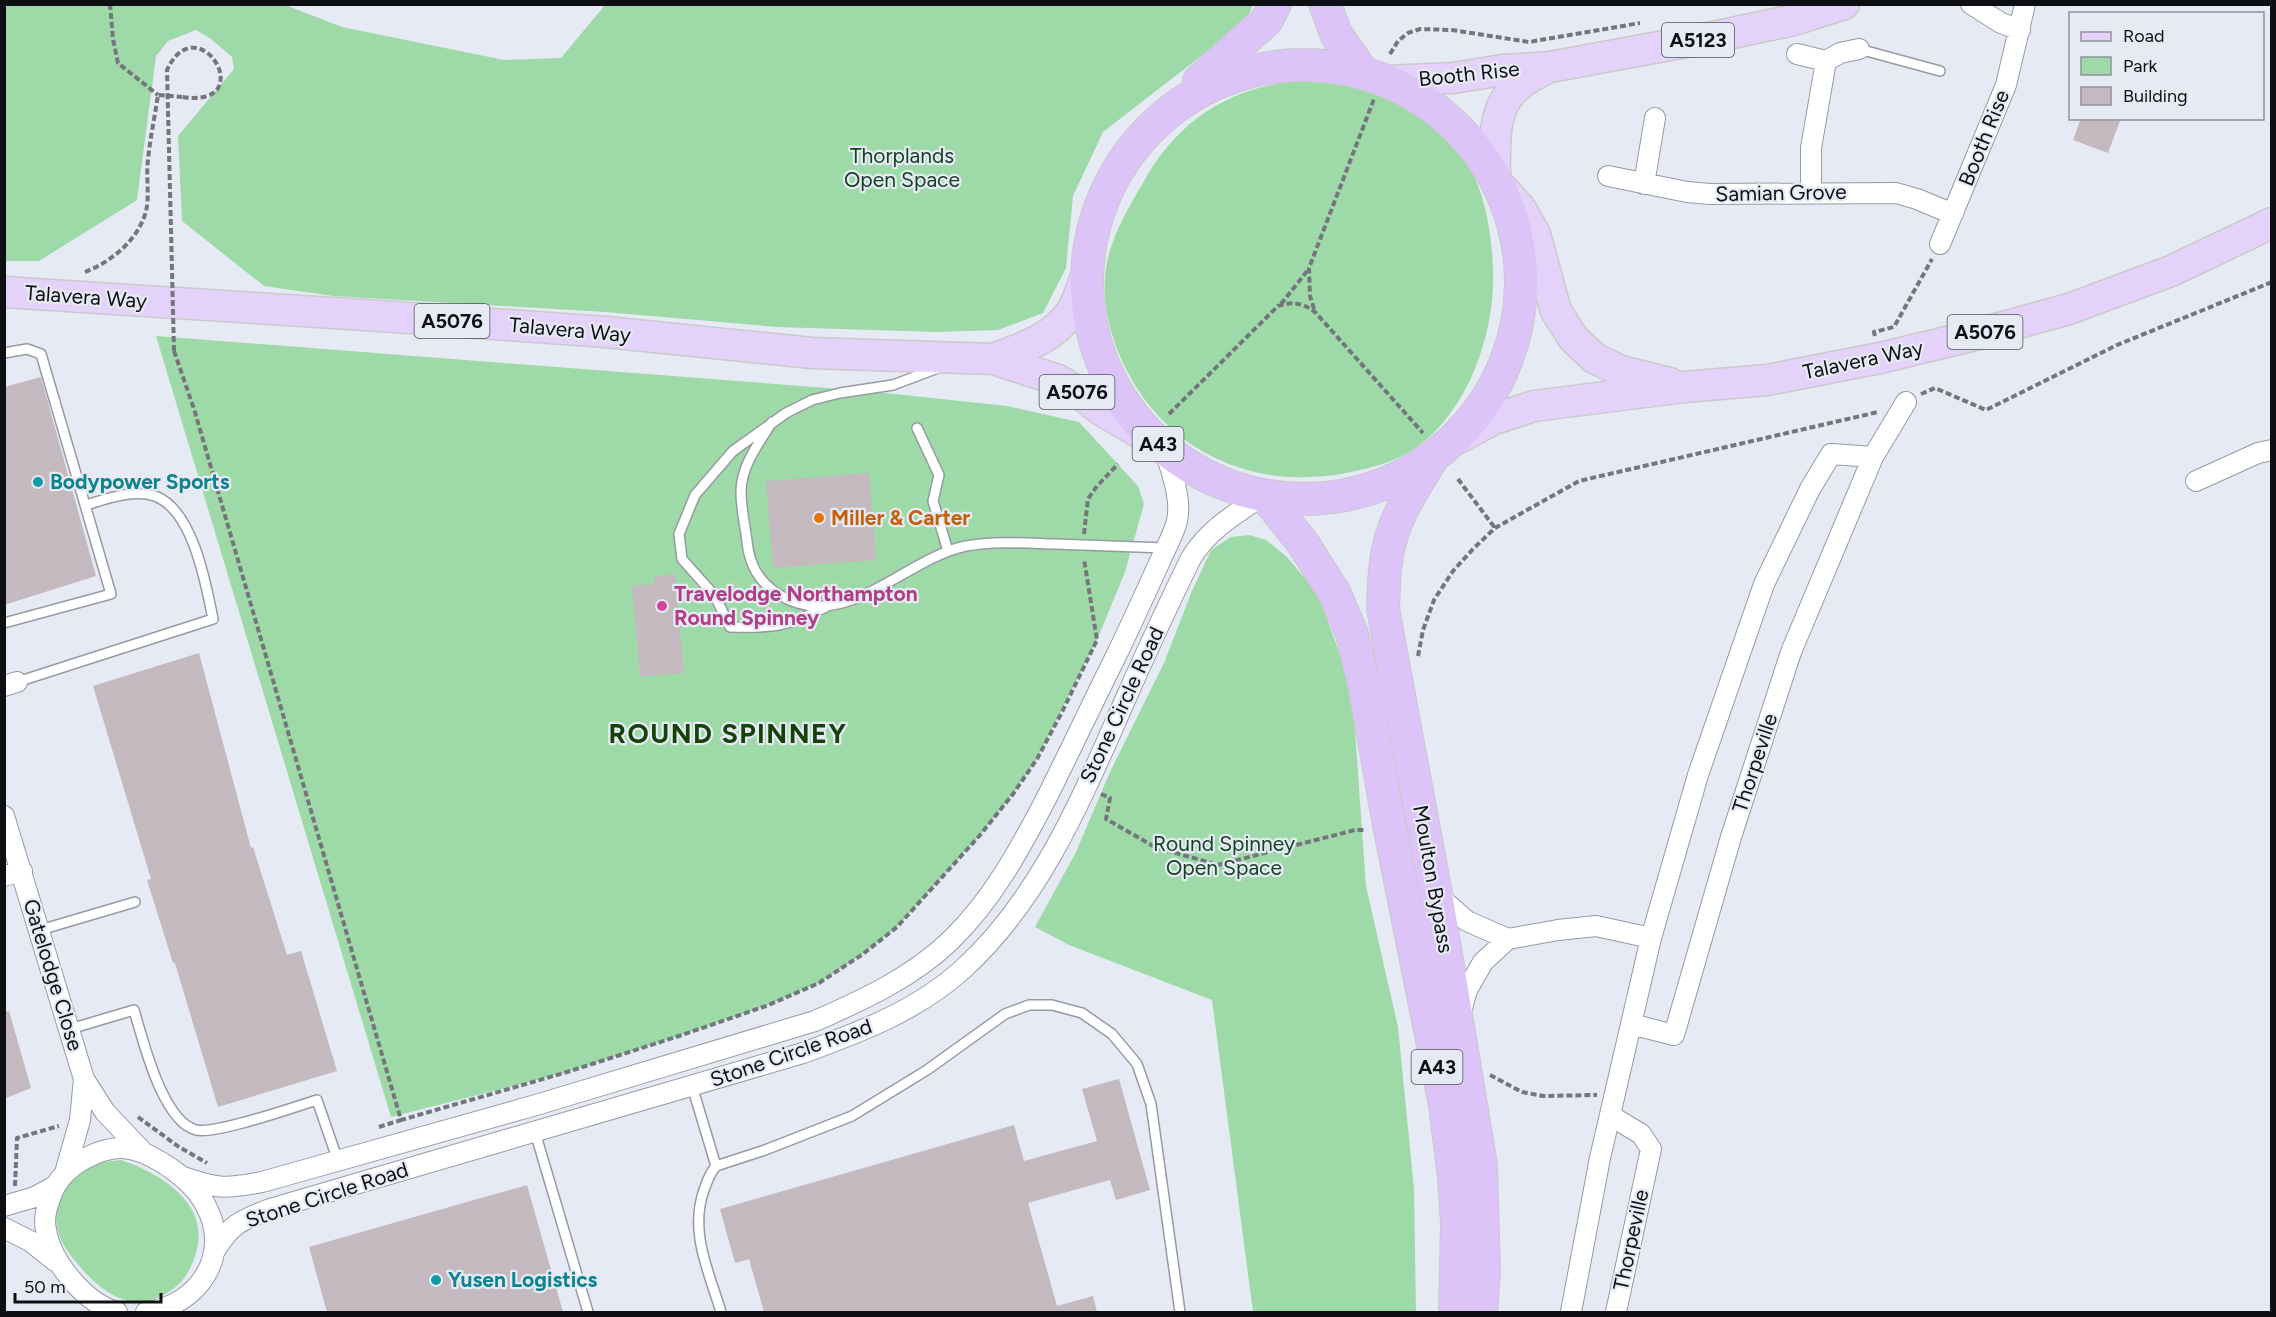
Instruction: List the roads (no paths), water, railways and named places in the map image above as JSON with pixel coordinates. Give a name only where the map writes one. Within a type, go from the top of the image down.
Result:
[{"type":"highway","name":"A43","points":[[1168,111],[1213,85],[1241,74],[1282,65],[1323,65],[1379,76],[1421,98],[1450,120],[1475,147],[1497,181],[1512,217],[1520,252],[1522,286],[1518,321],[1509,356],[1495,387],[1475,416],[1436,444],[1403,476],[1359,492],[1336,497],[1301,500],[1264,496],[1210,479],[1187,466],[1160,446],[1128,410],[1102,366],[1093,337],[1086,277],[1092,230],[1108,185],[1134,145],[1168,111],[1252,35],[1267,20],[1275,4]]},
{"type":"highway","name":"A43","points":[[1325,4],[1336,34],[1379,76]]},
{"type":"highway","name":"Moulton Bypass","points":[[1436,444],[1392,534],[1384,571],[1383,609],[1436,894],[1481,1165],[1484,1273],[1481,1312]]},
{"type":"highway","name":"Moulton Bypass","points":[[1264,496],[1302,542],[1334,592],[1352,634],[1364,684],[1389,825],[1445,1105],[1457,1223],[1455,1312]]},
{"type":"main road","name":"Booth Rise","points":[[1379,76],[1453,78],[1503,70],[1550,67],[1794,20],[1844,4]]},
{"type":"main road","name":"Booth Rise","points":[[1497,181],[1495,134],[1499,113],[1508,95],[1521,83],[1550,67]]},
{"type":"main road","name":"Talavera Way","points":[[1497,181],[1520,208],[1535,234],[1556,311],[1573,338],[1594,358],[1621,371],[1684,387]]},
{"type":"main road","name":"Talavera Way","points":[[1436,444],[1494,419],[1534,406],[1684,387],[1767,380],[1880,358],[1956,340],[2069,309],[2171,271],[2271,223]]},
{"type":"main road","name":"Talavera Way","points":[[993,359],[1048,336],[1073,310],[1086,277]]},
{"type":"main road","name":"Talavera Way","points":[[4,292],[547,328],[812,353],[993,359],[1058,380],[1080,393],[1101,410],[1160,446]]},
{"type":"street","points":[[1971,4],[2001,24],[2020,30]]},
{"type":"street","name":"Booth Rise","points":[[1940,244],[2006,85],[2025,4]]},
{"type":"street","points":[[1797,54],[1826,61],[1840,53],[1859,49]]},
{"type":"street","points":[[1811,193],[1811,148],[1826,61]]},
{"type":"street","points":[[1644,184],[1655,118]]},
{"type":"street","name":"Samian Grove","points":[[1608,176],[1687,192],[1710,194],[1896,193],[1953,214]]},
{"type":"street","name":"Thorpeville","points":[[1631,1024],[1674,1035],[1731,837],[1791,652],[1873,457],[1906,402]]},
{"type":"street","name":"Stone Circle Road","points":[[9,1205],[35,1197],[60,1180],[80,1161],[105,1150],[118,1148],[142,1151],[183,1177],[213,1187],[230,1188],[262,1182],[547,1102],[815,1021],[867,997],[922,964],[950,941],[976,912],[1007,870],[1059,773],[1140,606],[1177,521],[1178,498],[1160,446]]},
{"type":"street","points":[[2196,481],[2258,453],[2271,450]]},
{"type":"street","points":[[1571,1312],[1600,1158],[1651,938],[1712,732],[1764,584],[1810,489],[1831,454],[1873,457]]},
{"type":"street","name":"Stone Circle Road","points":[[146,1312],[176,1304],[191,1294],[204,1279],[214,1252],[226,1233],[242,1220],[270,1209],[803,1053],[867,1030],[917,1004],[962,970],[997,935],[1023,902],[1046,865],[1086,786],[1191,558],[1201,541],[1221,524],[1264,496]]},
{"type":"street","name":"Gatelodge Close","points":[[4,816],[13,873],[40,930],[84,1079],[105,1112],[142,1151]]},
{"type":"street","points":[[1436,894],[1467,921],[1508,939]]},
{"type":"street","points":[[1458,1022],[1467,990],[1483,962],[1508,939],[1596,926],[1651,938]]},
{"type":"street","name":"Gatelodge Close","points":[[60,1180],[80,1120],[84,1079]]},
{"type":"street","name":"Thorpeville","points":[[1611,1116],[1641,1134],[1651,1149],[1616,1312]]},
{"type":"street","name":"Stone Circle Road","points":[[183,1177],[195,1190],[211,1217],[214,1252]]},
{"type":"street","points":[[60,1180],[48,1203],[45,1228],[49,1242],[62,1266]]},
{"type":"street","points":[[4,1228],[30,1241],[62,1266],[97,1307],[117,1312]]},
{"type":"street","points":[[191,1312],[204,1279]]},
{"type":"lane","points":[[1859,49],[1940,71]]},
{"type":"lane","points":[[4,352],[27,349],[41,354],[111,594],[4,623]]},
{"type":"lane","points":[[963,358],[893,385],[812,400],[772,422],[733,451],[695,495],[679,534],[682,559],[715,596],[730,627],[769,628],[799,621],[827,606],[865,594],[948,551],[997,542],[1166,548]]},
{"type":"lane","points":[[772,422],[755,447],[745,472],[741,491],[748,554],[754,570],[787,600],[805,605],[827,606]]},
{"type":"lane","points":[[917,428],[939,475],[933,501],[948,551]]},
{"type":"lane","points":[[11,684],[213,619],[200,556],[184,525],[167,503],[154,496],[128,494],[86,505]]},
{"type":"lane","points":[[40,930],[135,902]]},
{"type":"lane","points":[[721,1312],[698,1238],[698,1210],[711,1172],[716,1166],[765,1150],[852,1116],[927,1070],[1005,1014],[1029,1005],[1052,1005],[1082,1013],[1112,1034],[1137,1064],[1146,1084],[1151,1104],[1180,1312]]},
{"type":"lane","points":[[70,1029],[134,1010],[153,1075],[185,1125],[198,1130],[224,1127],[317,1100],[338,1161]]},
{"type":"lane","points":[[692,1086],[716,1166]]},
{"type":"lane","points":[[535,1132],[588,1312]]},
{"type":"place","name":"Bodypower Sports","points":[[38,482]]},
{"type":"place","name":"Miller & Carter","points":[[819,518]]},
{"type":"place","name":"Travelodge Northampton Round Spinney","points":[[662,606]]},
{"type":"place","name":"Yusen Logistics","points":[[436,1280]]},
{"type":"district","name":"ROUND SPINNEY","points":[[728,734]]},
{"type":"park label","name":"Thorplands Open Space","points":[[902,168]]},
{"type":"park label","name":"Round Spinney Open Space","points":[[1224,856]]}]
